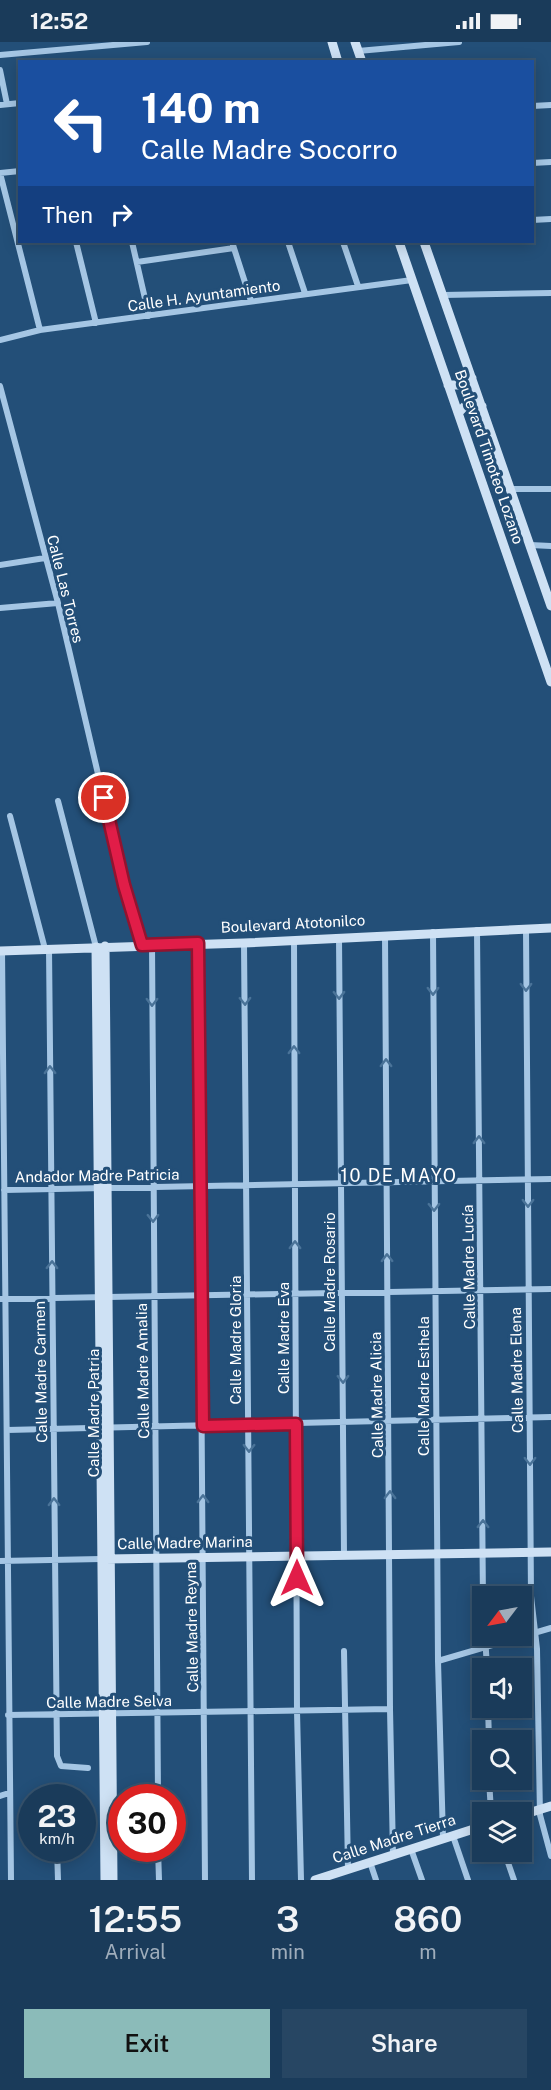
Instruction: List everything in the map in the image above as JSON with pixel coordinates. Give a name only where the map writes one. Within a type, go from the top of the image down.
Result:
[{"type":"street","points":[[0,55],[147,42]]},
{"type":"street","points":[[332,42],[337,60]]},
{"type":"street","points":[[356,47],[459,42]]},
{"type":"street","points":[[0,70],[3,105],[18,103]]},
{"type":"street","points":[[534,106],[551,105]]},
{"type":"street","points":[[534,163],[551,162]]},
{"type":"street","points":[[18,171],[0,173],[40,330]]},
{"type":"street","points":[[534,220],[551,219]]},
{"type":"street","points":[[76,243],[96,323]]},
{"type":"street","points":[[132,243],[149,316]]},
{"type":"street","points":[[288,243],[305,293]]},
{"type":"street","points":[[343,243],[358,286]]},
{"type":"street","name":"Boulevard Timoteo Lozano","points":[[399,243],[551,682]]},
{"type":"street","name":"Boulevard Timoteo Lozano","points":[[424,243],[550,603]]},
{"type":"street","points":[[137,262],[233,244],[251,301]]},
{"type":"street","name":"Calle H. Ayuntamiento","points":[[0,340],[40,330],[412,280]]},
{"type":"street","points":[[443,295],[551,293]]},
{"type":"street","points":[[448,385],[462,385],[472,378]]},
{"type":"street","name":"Calle Las Torres","points":[[0,386],[58,603],[104,798]]},
{"type":"street","points":[[458,413],[469,402],[482,406]]},
{"type":"street","points":[[510,489],[551,489]]},
{"type":"street","points":[[530,545],[551,546]]},
{"type":"street","points":[[0,565],[45,558]]},
{"type":"street","points":[[0,608],[58,603]]},
{"type":"street","name":"Calle Madre Amalia","points":[[104,798],[124,885],[147,944],[153,1185],[158,1784]]},
{"type":"street","points":[[58,801],[100,947]]},
{"type":"street","name":"Calle Madre Carmen","points":[[10,816],[47,948],[53,1188],[53,1429],[58,1764],[65,1768],[88,1768]]},
{"type":"street","name":"Boulevard Atotonilco","points":[[1,950],[244,943],[551,928]]},
{"type":"street","name":"Calle Madre Elena","points":[[526,929],[530,1552],[533,1634],[537,1649],[540,1820],[551,1856]]},
{"type":"street","name":"Calle Madre Lucía","points":[[477,930],[483,1586]]},
{"type":"street","name":"Calle Madre Esthela","points":[[433,932],[438,1661],[448,1837],[468,1880]]},
{"type":"street","name":"Calle Madre Alicia","points":[[385,935],[393,1854]]},
{"type":"street","name":"Calle Madre Rosario","points":[[339,937],[344,1555]]},
{"type":"street","name":"Calle Madre Eva","points":[[294,939],[297,1711],[301,1880]]},
{"type":"street","name":"Calle Madre Reyna","points":[[198,943],[205,1880]]},
{"type":"street","name":"Calle Madre Gloria","points":[[244,943],[252,1880]]},
{"type":"street","name":"Calle Madre Patria","points":[[100,947],[107,1714],[105,1880]]},
{"type":"street","points":[[1,950],[11,1880]]},
{"type":"street","name":"Andador Madre Patricia","points":[[4,1190],[153,1185],[247,1186],[341,1182],[551,1179]]},
{"type":"street","points":[[3,1299],[551,1288]]},
{"type":"street","points":[[7,1430],[390,1423],[436,1420],[482,1421],[551,1417]]},
{"type":"street","name":"Calle Madre Marina","points":[[0,1561],[551,1552]]},
{"type":"street","points":[[438,1661],[551,1628]]},
{"type":"street","points":[[486,1648],[486,1658]]},
{"type":"street","points":[[344,1651],[348,1869]]},
{"type":"street","name":"Calle Madre Selva","points":[[8,1715],[390,1709]]},
{"type":"street","name":"Calle Madre Patria","points":[[107,1714],[113,1880]]},
{"type":"street","points":[[0,1796],[9,1793]]},
{"type":"street","points":[[532,1812],[551,1806]]},
{"type":"street","name":"Calle Madre Tierra","points":[[315,1880],[328,1878],[348,1869],[472,1829]]},
{"type":"street","points":[[411,1849],[422,1880]]},
{"type":"street","points":[[57,1862],[58,1880]]},
{"type":"street","points":[[158,1862],[159,1880]]},
{"type":"street","points":[[370,1862],[376,1880]]},
{"type":"street","points":[[508,1862],[514,1880]]},
{"type":"district","name":"10 DE MAYO","points":[[399,1176]]},
{"type":"route","points":[[104,798],[124,885],[142,945],[198,943],[203,1426],[296,1424],[297,1578]]}]
